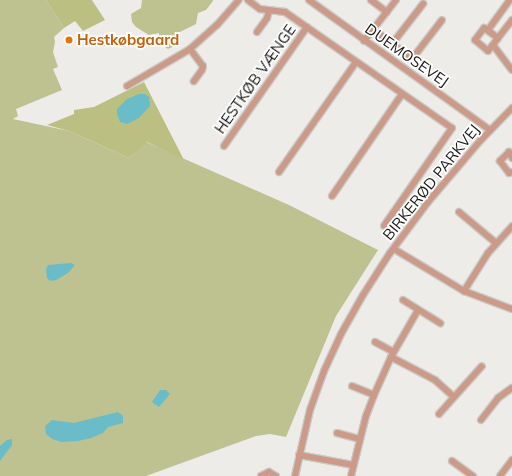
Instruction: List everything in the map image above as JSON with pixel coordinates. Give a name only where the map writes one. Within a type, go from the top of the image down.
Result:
[{"type":"street","points":[[127,86],[190,49],[217,25],[238,0]]},
{"type":"street","name":"HESTKØB VÆNGE","points":[[248,0],[260,9],[285,12],[452,128],[384,226]]},
{"type":"street","name":"DUEMOSEVEJ","points":[[309,0],[364,41],[490,130]]},
{"type":"street","points":[[371,0],[387,12]]},
{"type":"street","points":[[364,41],[396,0]]},
{"type":"street","points":[[488,30],[510,0]]},
{"type":"street","points":[[392,44],[423,4]]},
{"type":"street","points":[[257,32],[267,18],[269,11]]},
{"type":"street","points":[[373,30],[412,59],[442,20]]},
{"type":"street","points":[[498,38],[484,28],[475,40],[488,51],[512,20]]},
{"type":"street","name":"HESTKØB VÆNGE","points":[[224,146],[308,27]]},
{"type":"street","points":[[493,45],[512,70]]},
{"type":"street","points":[[190,49],[203,66],[202,70],[194,81]]},
{"type":"street","points":[[279,172],[356,62]]},
{"type":"street","points":[[332,196],[402,94]]},
{"type":"street","name":"BIRKERØD PARKVEJ","points":[[295,476],[310,410],[336,346],[363,295],[394,248],[428,202],[490,130],[512,108]]},
{"type":"street","points":[[512,158],[509,152],[500,161],[509,173],[512,172]]},
{"type":"street","points":[[459,212],[496,243]]},
{"type":"street","points":[[464,291],[496,243],[512,226]]},
{"type":"street","points":[[394,248],[464,291],[512,309]]},
{"type":"street","points":[[403,300],[440,323]]},
{"type":"street","points":[[351,476],[359,440],[374,395],[392,355],[418,310]]},
{"type":"street","points":[[375,342],[392,355],[435,380],[454,397]]},
{"type":"street","points":[[439,414],[482,366]]},
{"type":"street","points":[[352,386],[374,395]]},
{"type":"street","points":[[481,420],[498,398],[512,388]]},
{"type":"street","points":[[337,433],[359,440]]},
{"type":"street","points":[[299,455],[353,465]]},
{"type":"street","points":[[500,476],[512,460]]},
{"type":"street","points":[[452,461],[473,476]]},
{"type":"street","points":[[261,476],[269,472],[276,476]]},
{"type":"green space","points":[[0,0],[46,0],[64,28],[54,37],[55,42],[53,52],[58,67],[53,69],[62,90],[16,109],[18,116],[13,119],[69,131],[129,158],[146,142],[289,205],[378,250],[336,316],[286,437],[270,434],[256,436],[146,476],[0,476]]},
{"type":"green space","points":[[46,0],[92,0],[105,20],[83,31],[75,21],[64,28]]},
{"type":"green space","points":[[142,0],[213,1],[206,10],[198,13],[196,24],[178,33],[178,44],[168,49],[159,43],[159,33],[149,35],[136,27],[132,22],[131,14],[141,8]]},
{"type":"green space","points":[[144,82],[184,160],[147,142],[129,158],[69,131],[47,125],[74,114],[74,110],[94,107]]},
{"type":"water","points":[[139,94],[145,94],[149,97],[150,106],[139,118],[127,124],[120,122],[117,109],[127,99]]},
{"type":"water","points":[[71,263],[75,265],[68,273],[56,280],[50,281],[47,278],[46,269],[48,265]]},
{"type":"water","points":[[160,390],[166,390],[170,394],[159,407],[152,402]]},
{"type":"water","points":[[118,412],[123,416],[123,423],[108,427],[103,433],[91,438],[62,442],[52,439],[46,434],[45,426],[52,420],[74,423]]},
{"type":"water","points":[[12,439],[12,445],[0,461],[0,446],[7,440]]},
{"type":"place","name":"Hestkøbgaard","points":[[69,40]]}]
